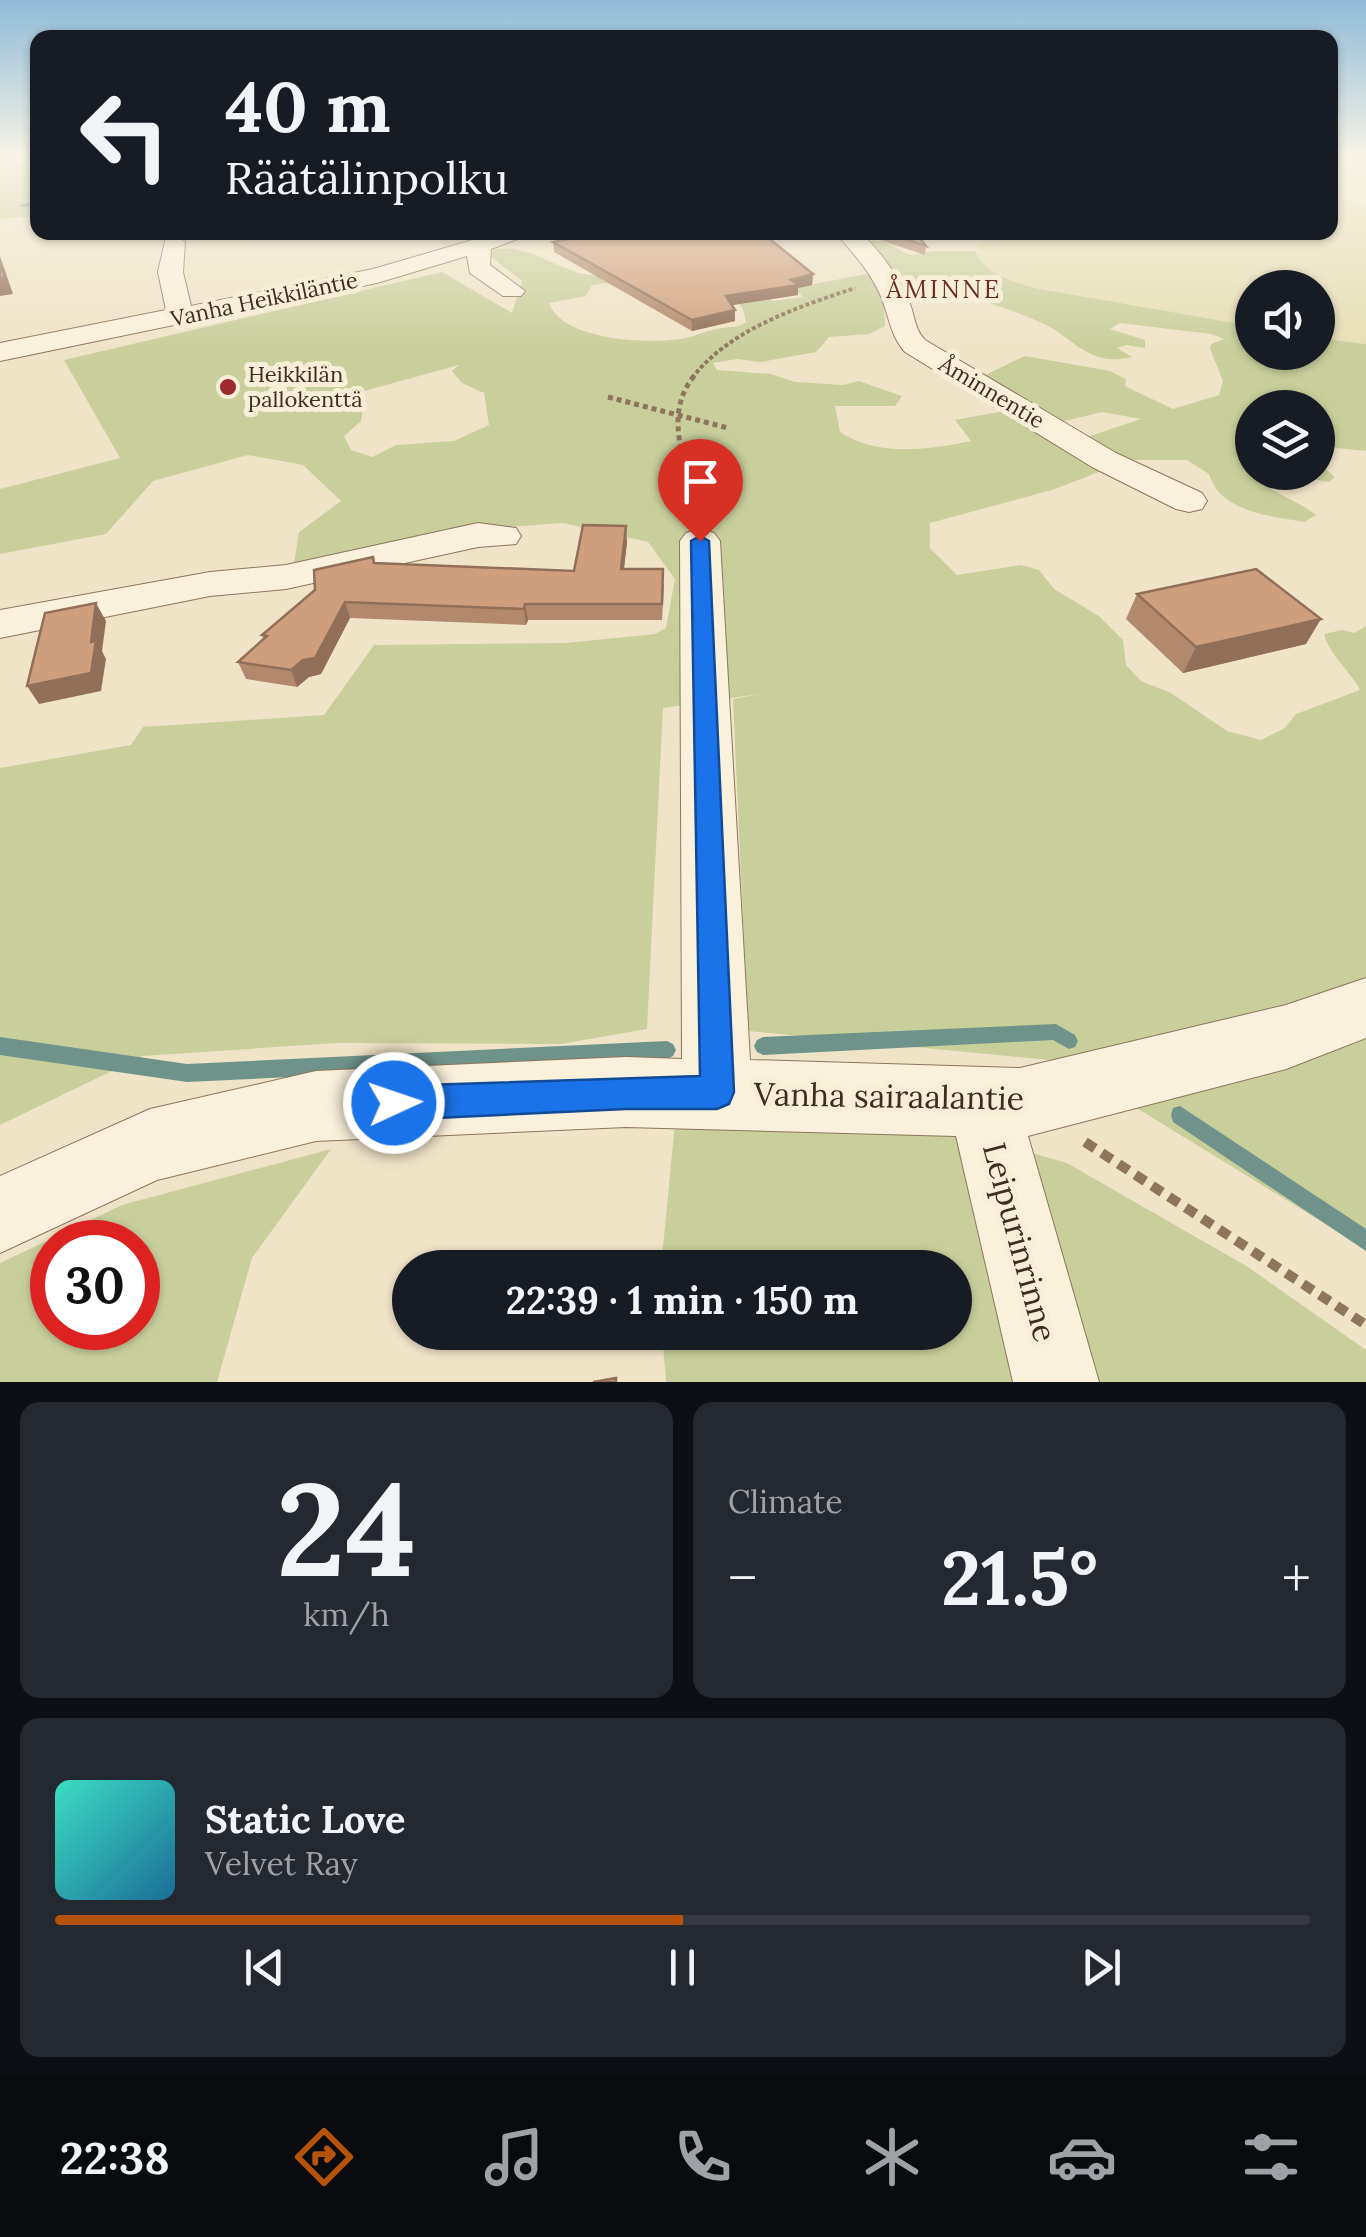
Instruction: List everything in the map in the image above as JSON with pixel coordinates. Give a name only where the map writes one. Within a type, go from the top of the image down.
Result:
[{"type":"street","name":"Åminnentie","points":[[852,240],[883,279],[899,307],[900,328],[915,346],[1104,460],[1190,501]]},
{"type":"street","points":[[481,241],[478,268],[512,291]]},
{"type":"street","name":"Vanha Heikkiläntie","points":[[0,352],[377,276],[481,241]]},
{"type":"street","points":[[174,242],[168,267],[170,287],[182,317]]},
{"type":"street","points":[[0,624],[191,588],[286,577],[478,535],[502,536]]},
{"type":"street","points":[[700,541],[717,1092]]},
{"type":"street","name":"Vanha sairaalantie","points":[[0,1215],[150,1145],[316,1106],[626,1092],[1002,1102],[1286,1037],[1366,1008]]},
{"type":"street","name":"Leipurinrinne","points":[[1002,1102],[1056,1382]]},
{"type":"path","points":[[700,541],[676,412],[689,382],[733,340],[798,305],[883,279]]},
{"type":"path","points":[[608,397],[728,428]]},
{"type":"path","points":[[1002,1102],[1133,1170],[1366,1325]]},
{"type":"shaded area","points":[[1338,220],[1366,220],[1366,344],[1335,340],[1335,270],[1235,270],[1235,323],[1034,288],[1007,280],[979,262],[975,251],[983,240],[1338,240]]},
{"type":"green space","points":[[671,240],[713,240],[773,301],[803,297],[794,288],[882,271],[862,241],[882,241],[910,255],[975,251],[992,271],[1034,288],[1235,323],[1235,370],[1335,370],[1335,340],[1366,344],[1366,451],[1335,448],[1335,390],[1235,390],[1235,490],[1273,490],[1316,515],[1304,522],[1235,504],[1215,487],[1209,474],[1187,460],[1120,460],[1087,437],[1141,419],[1102,412],[1057,423],[981,377],[1025,356],[1110,371],[1126,379],[1125,386],[1173,409],[1219,395],[1223,381],[1210,349],[1211,344],[1224,339],[1211,334],[1120,323],[1110,329],[1145,340],[1145,348],[1126,345],[1117,348],[1132,357],[1106,359],[1085,351],[1048,326],[1012,311],[974,299],[936,298],[936,290],[974,287],[975,280],[968,276],[924,282],[926,293],[921,302],[884,307],[885,326],[869,334],[829,337],[816,352],[761,362],[737,359],[713,363],[717,370],[771,374],[795,382],[843,385],[859,381],[902,396],[895,406],[835,406],[840,432],[870,445],[921,449],[971,441],[955,420],[1004,411],[1107,469],[1052,490],[930,523],[930,548],[957,575],[1021,565],[1039,570],[1054,589],[1099,616],[1123,640],[1126,665],[1141,681],[1171,693],[1227,731],[1261,740],[1285,728],[1296,714],[1360,690],[1330,649],[1324,634],[1342,630],[1354,633],[1366,626],[1366,1249],[1060,1061],[748,1031],[733,699],[766,693],[663,708],[647,1029],[561,1044],[336,1043],[143,1056],[0,1125],[0,768],[131,745],[143,727],[324,715],[374,645],[565,643],[655,634],[666,628],[675,579],[648,542],[563,523],[478,529],[293,570],[299,532],[341,501],[303,465],[248,455],[153,481],[106,534],[0,554],[0,489],[120,458],[64,360],[442,272],[512,313],[522,281],[490,256],[493,250],[505,248],[528,252],[573,271],[611,277],[629,287],[592,285],[586,296],[549,303],[557,316],[589,333],[631,340],[671,340],[746,322],[743,309]],"holes":[[[459,365],[452,371],[462,383],[484,393],[489,425],[454,441],[396,445],[372,457],[351,450],[344,436],[361,421],[363,409],[295,410]]]},
{"type":"green space","points":[[919,1121],[1067,1163],[1248,1267],[1366,1350],[1366,1382],[666,1382],[663,1350],[972,1350],[972,1250],[663,1250],[675,1123]]},
{"type":"green space","points":[[331,1149],[252,1258],[217,1382],[0,1382],[0,1263],[30,1249],[30,1350],[160,1350],[160,1220],[90,1220],[122,1205]]},
{"type":"building","points":[[771,240],[813,274],[791,280],[799,285],[726,296],[735,310],[692,320],[553,242]]},
{"type":"building","points":[[583,525],[626,526],[621,569],[663,569],[662,604],[525,604],[524,609],[345,602],[315,658],[303,660],[291,670],[238,662],[267,636],[262,635],[315,590],[314,570],[373,557],[374,563],[574,571]]},
{"type":"building","points":[[1256,569],[1321,619],[1196,647],[1137,594]]},
{"type":"building","points":[[96,603],[91,673],[27,686],[45,613]]},
{"type":"waterway","points":[[763,1046],[1056,1032],[1069,1041]]},
{"type":"waterway","points":[[0,1046],[187,1073],[667,1050]]},
{"type":"waterway","points":[[1180,1115],[1366,1241]]},
{"type":"place","name":"Heikkilän pallokenttä","points":[[228,387]]},
{"type":"district","name":"ÅMINNE","points":[[944,289]]},
{"type":"route","points":[[394,1103],[626,1092],[717,1092],[700,541]]}]
